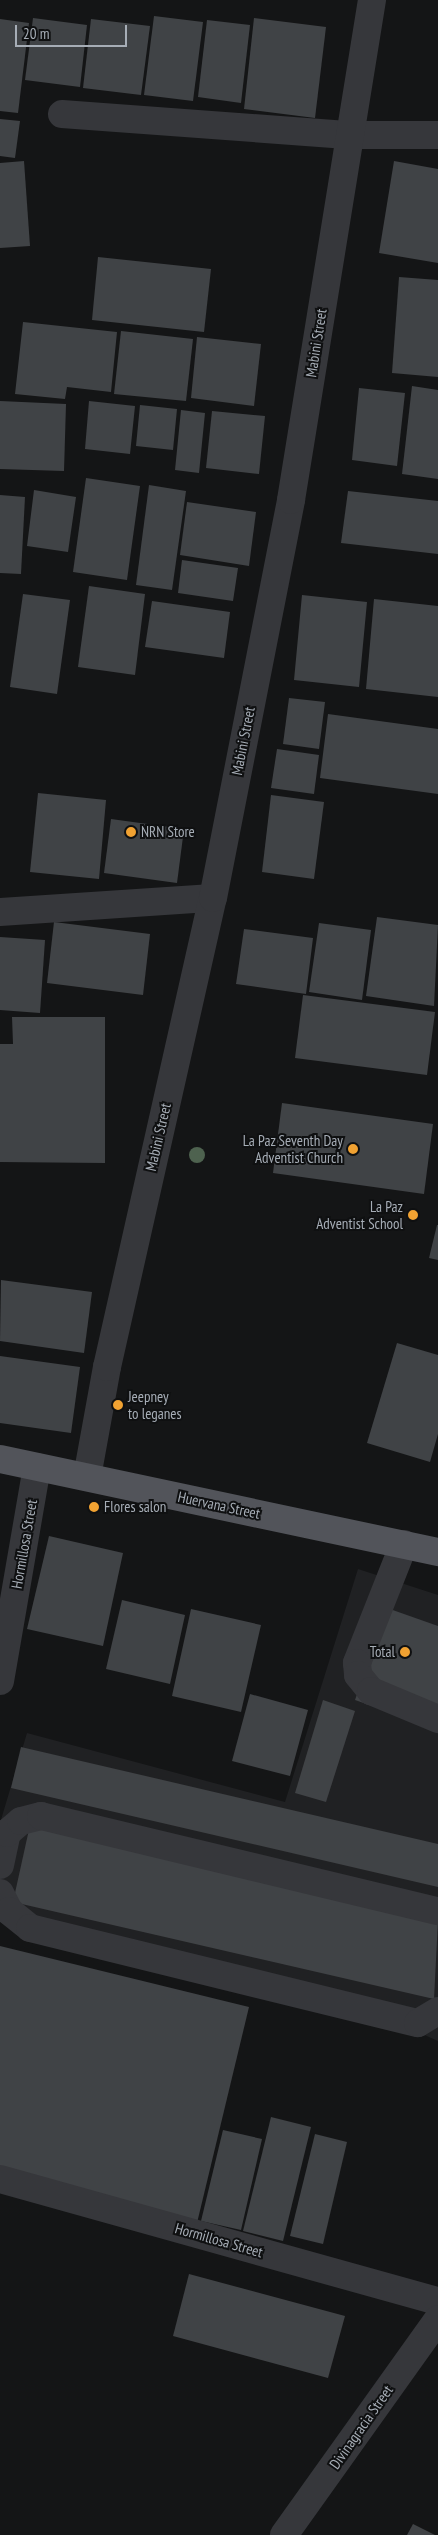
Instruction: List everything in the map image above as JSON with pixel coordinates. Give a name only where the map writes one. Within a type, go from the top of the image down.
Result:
[{"type":"main road","name":"Huervana Street","points":[[0,1459],[438,1552]]},
{"type":"street","name":"Mabini Street","points":[[87,1477],[107,1367],[213,898],[291,500],[372,0]]},
{"type":"street","points":[[62,114],[350,134],[438,135]]},
{"type":"street","points":[[0,912],[213,898]]},
{"type":"street","name":"Hormillosa Street","points":[[0,1681],[37,1467]]},
{"type":"street","points":[[404,1544],[357,1663],[358,1675],[371,1691],[438,1719]]},
{"type":"street","points":[[0,1865],[7,1833],[21,1821],[42,1816],[438,1912]]},
{"type":"street","points":[[0,1893],[8,1911],[30,1928],[418,2023],[438,2011]]},
{"type":"street","name":"Hormillosa Street","points":[[0,2179],[438,2301]]},
{"type":"street","name":"Divinagracia Street","points":[[287,2534],[438,2319]]},
{"type":"shaded area","points":[[358,1569],[438,1595],[438,2041],[411,2029],[0,1922],[0,1823],[27,1733],[285,1802]]},
{"type":"building","points":[[154,16],[203,22],[193,101],[144,95]]},
{"type":"building","points":[[33,18],[87,25],[80,87],[25,80]]},
{"type":"building","points":[[254,18],[326,27],[315,118],[244,109]]},
{"type":"building","points":[[0,19],[29,23],[18,113],[0,111]]},
{"type":"building","points":[[91,19],[150,26],[141,95],[83,88]]},
{"type":"building","points":[[207,20],[250,25],[241,103],[198,97]]},
{"type":"building","points":[[0,119],[20,121],[15,158],[0,156]]},
{"type":"building","points":[[24,161],[30,246],[0,248],[0,163]]},
{"type":"building","points":[[394,161],[438,169],[438,263],[379,253]]},
{"type":"building","points":[[98,257],[211,269],[204,332],[92,320]]},
{"type":"building","points":[[399,277],[438,280],[438,377],[392,373]]},
{"type":"building","points":[[23,322],[117,332],[111,392],[67,387],[65,399],[15,394]]},
{"type":"building","points":[[121,331],[193,339],[186,401],[114,394]]},
{"type":"building","points":[[197,337],[261,344],[254,406],[191,398]]},
{"type":"building","points":[[412,386],[438,390],[438,479],[402,474]]},
{"type":"building","points":[[359,388],[405,393],[397,466],[352,460]]},
{"type":"building","points":[[0,401],[66,404],[64,471],[0,469]]},
{"type":"building","points":[[89,401],[135,406],[130,454],[85,449]]},
{"type":"building","points":[[140,405],[177,409],[173,450],[136,446]]},
{"type":"building","points":[[181,410],[205,413],[199,473],[175,470]]},
{"type":"building","points":[[212,411],[265,416],[259,474],[206,468]]},
{"type":"building","points":[[86,478],[140,486],[127,580],[73,572]]},
{"type":"building","points":[[149,485],[186,491],[172,590],[136,585]]},
{"type":"building","points":[[34,490],[76,497],[68,552],[27,546]]},
{"type":"building","points":[[348,491],[438,501],[438,554],[341,543]]},
{"type":"building","points":[[0,495],[25,497],[21,574],[0,573]]},
{"type":"building","points":[[187,502],[256,512],[249,566],[180,555]]},
{"type":"building","points":[[182,560],[238,568],[233,601],[178,593]]},
{"type":"building","points":[[89,586],[145,594],[135,675],[78,667]]},
{"type":"building","points":[[23,594],[70,600],[57,694],[10,687]]},
{"type":"building","points":[[302,595],[367,602],[359,687],[294,680]]},
{"type":"building","points":[[374,599],[438,606],[438,697],[366,689]]},
{"type":"building","points":[[152,601],[230,612],[224,658],[145,647]]},
{"type":"building","points":[[289,698],[325,702],[319,749],[283,744]]},
{"type":"building","points":[[328,714],[438,729],[438,794],[320,778]]},
{"type":"building","points":[[277,749],[319,755],[314,794],[271,788]]},
{"type":"building","points":[[38,793],[106,800],[99,879],[30,872]]},
{"type":"building","points":[[271,795],[324,802],[314,879],[262,872]]},
{"type":"building","points":[[111,819],[184,829],[177,883],[104,873]]},
{"type":"building","points":[[377,917],[438,925],[434,1006],[366,996]]},
{"type":"building","points":[[54,922],[150,934],[143,995],[47,983]]},
{"type":"building","points":[[319,923],[371,930],[362,1000],[309,992]]},
{"type":"building","points":[[244,929],[313,938],[306,994],[236,984]]},
{"type":"building","points":[[0,937],[45,940],[40,1013],[0,1010]]},
{"type":"building","points":[[303,995],[435,1012],[427,1075],[295,1058]]},
{"type":"building","points":[[12,1017],[105,1017],[105,1163],[0,1162],[0,1044],[13,1044]]},
{"type":"building","name":"La Paz Seventh Day Adventist Church","points":[[282,1103],[433,1124],[424,1194],[273,1173]]},
{"type":"building","points":[[438,1225],[438,1260],[429,1258]]},
{"type":"building","points":[[1,1280],[92,1292],[84,1353],[0,1341]]},
{"type":"building","points":[[397,1343],[438,1355],[438,1434],[430,1462],[367,1443]]},
{"type":"building","points":[[0,1356],[80,1367],[71,1433],[0,1423]]},
{"type":"building","points":[[49,1536],[123,1553],[103,1646],[27,1629]]},
{"type":"building","points":[[122,1600],[185,1615],[170,1684],[106,1669]]},
{"type":"building","name":"Total","points":[[387,1608],[438,1626],[438,1729],[355,1700]]},
{"type":"building","points":[[191,1609],[261,1625],[241,1712],[172,1696]]},
{"type":"building","points":[[250,1694],[308,1710],[290,1776],[232,1761]]},
{"type":"building","points":[[323,1700],[355,1711],[326,1802],[295,1793]]},
{"type":"building","points":[[21,1747],[438,1844],[438,1887],[11,1788]]},
{"type":"building","points":[[30,1825],[438,1920],[434,1999],[13,1902]]},
{"type":"building","points":[[0,1946],[249,2007],[197,2223],[0,2174]]},
{"type":"building","points":[[271,2117],[311,2127],[283,2241],[243,2231]]},
{"type":"building","points":[[223,2130],[262,2139],[241,2230],[201,2221]]},
{"type":"building","points":[[315,2134],[347,2142],[323,2244],[290,2236]]},
{"type":"building","points":[[189,2274],[345,2316],[328,2378],[173,2336]]},
{"type":"building","points":[[413,2524],[435,2535],[407,2535]]},
{"type":"place","name":"NRN Store","points":[[131,832]]},
{"type":"place","name":"La Paz Seventh Day Adventist Church","points":[[353,1149]]},
{"type":"place","name":"La Paz Adventist School","points":[[413,1215]]},
{"type":"place","name":"Jeepney to leganes","points":[[118,1405]]},
{"type":"place","name":"Flores salon","points":[[94,1507]]},
{"type":"place","name":"Total","points":[[405,1652]]}]
